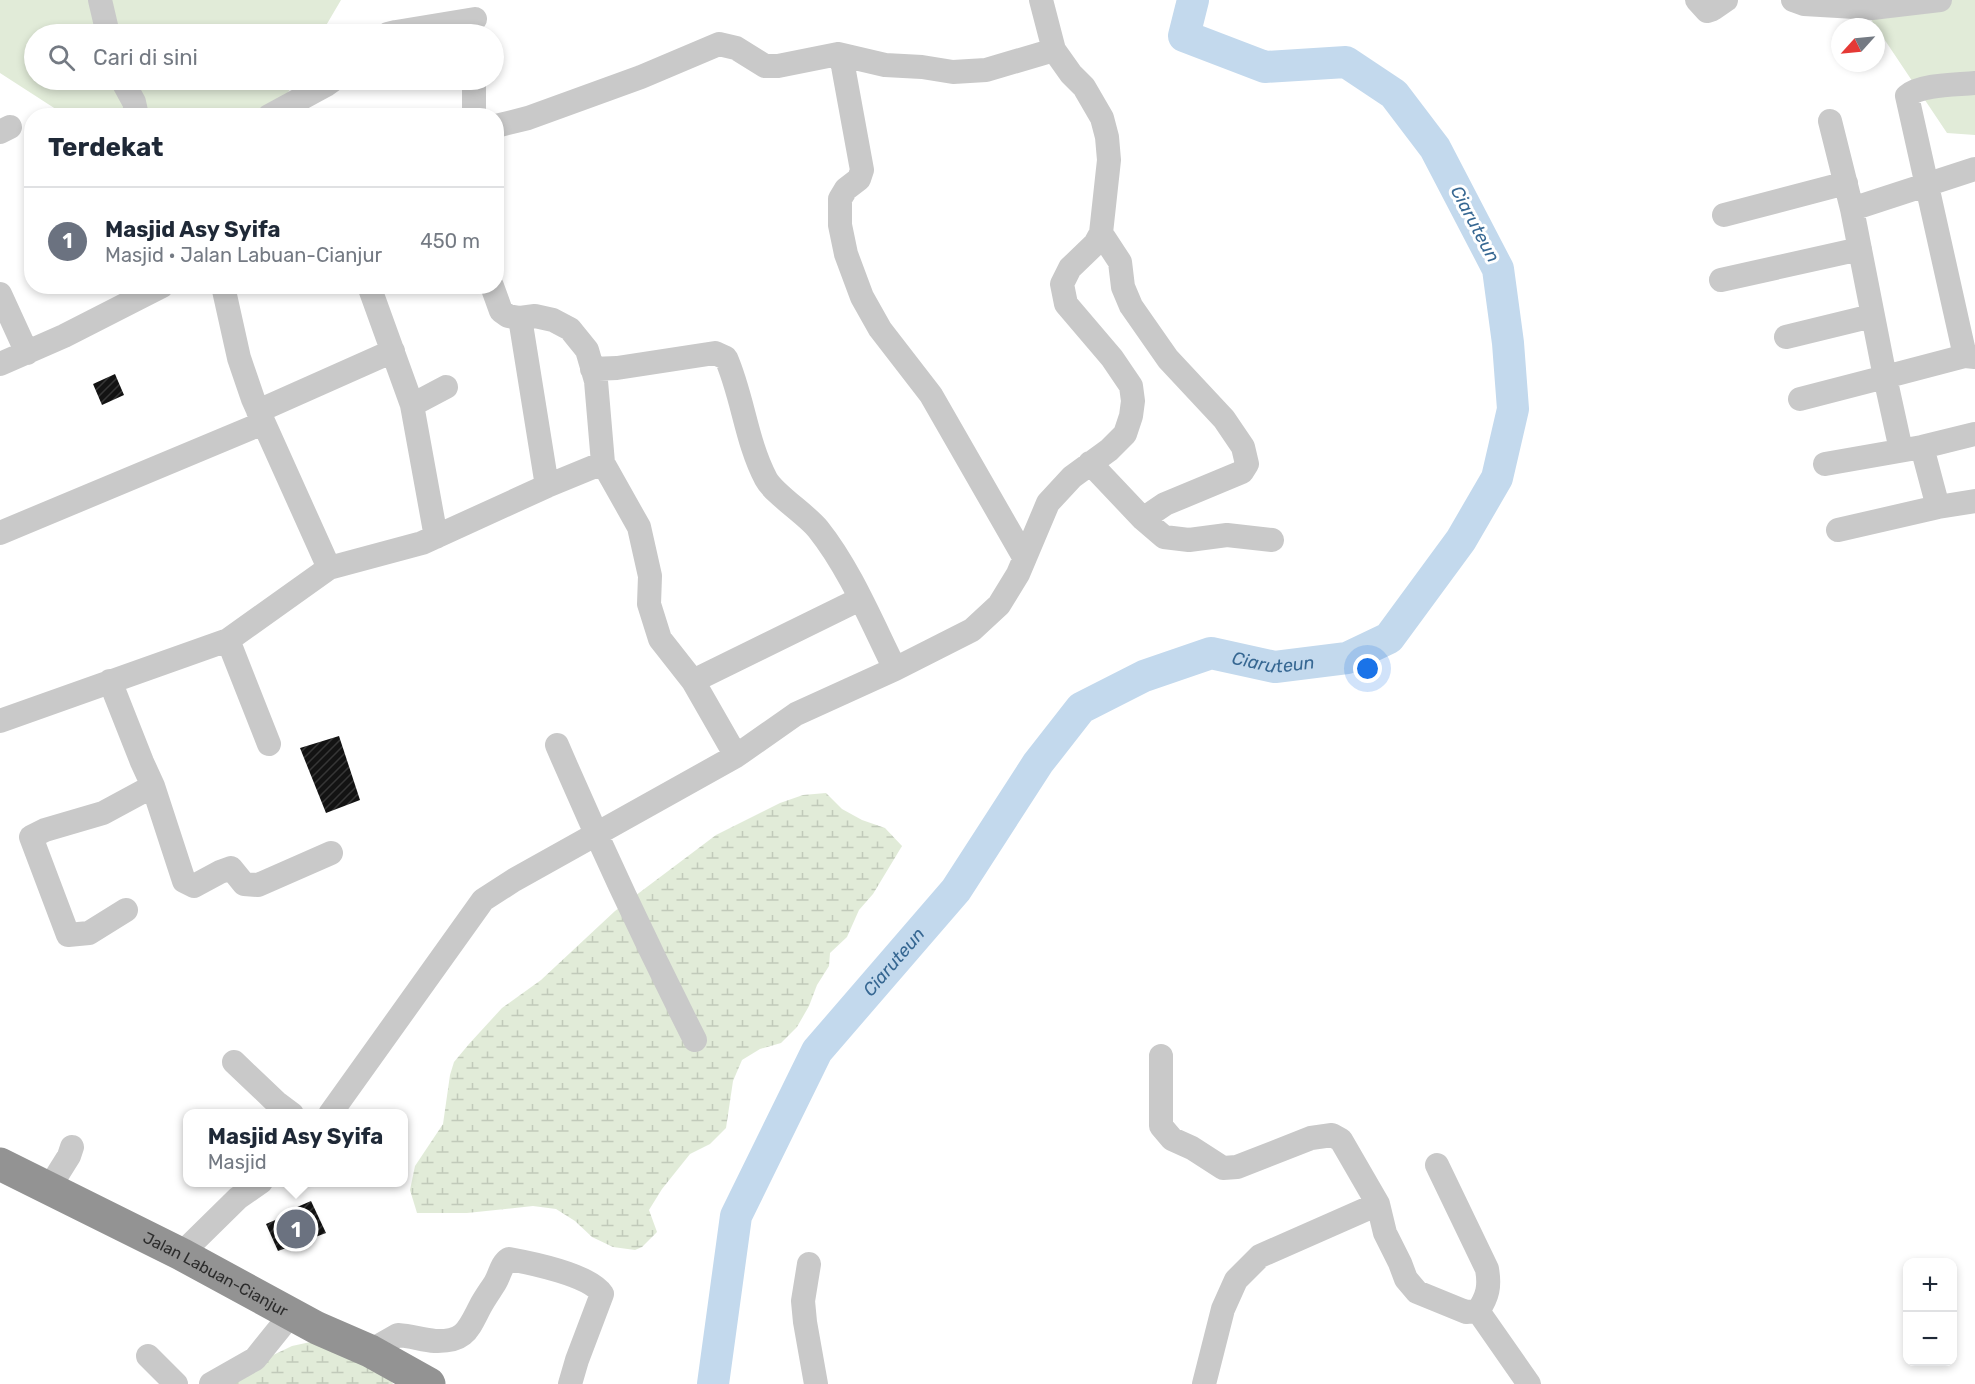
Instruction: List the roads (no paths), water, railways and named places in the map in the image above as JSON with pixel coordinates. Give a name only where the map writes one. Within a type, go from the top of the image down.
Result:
[{"type":"highway","name":"Jalan Labuan-Cianjur","points":[[1,1166],[181,1254],[317,1328],[370,1351],[429,1384]]},
{"type":"street","points":[[100,0],[106,24]]},
{"type":"street","points":[[333,1109],[483,900],[514,880],[736,756],[796,714],[895,669],[972,630],[999,605],[1018,574],[1048,503],[1072,477],[1109,450],[1125,434],[1131,416],[1131,386],[1125,375],[1066,304],[1062,284],[1070,268],[1095,244],[1101,233],[1108,160],[1107,137],[1102,118],[1084,87],[1071,74],[1054,50],[1041,0]]},
{"type":"street","points":[[1696,0],[1707,11],[1726,0]]},
{"type":"street","points":[[1793,0],[1804,4],[1872,8],[1940,0]]},
{"type":"street","points":[[442,24],[476,18]]},
{"type":"street","points":[[504,124],[528,118],[641,77],[719,44],[736,48],[765,66],[778,66],[838,54],[885,65],[922,67],[952,72],[986,70],[1054,50]]},
{"type":"street","points":[[838,54],[843,66],[862,170],[859,179],[846,189],[840,200],[840,225],[846,254],[862,297],[880,329],[930,395],[1024,557]]},
{"type":"street","points":[[1800,399],[1970,356],[1907,96],[1913,92],[1941,86],[1975,83]]},
{"type":"street","points":[[127,90],[135,108]]},
{"type":"street","points":[[284,108],[317,90]]},
{"type":"street","points":[[474,90],[474,108]]},
{"type":"street","points":[[1830,121],[1852,209],[1884,377],[1938,507]]},
{"type":"street","points":[[1852,209],[1975,169]]},
{"type":"street","points":[[1724,215],[1846,183]]},
{"type":"street","points":[[1101,233],[1120,262],[1123,287],[1131,306],[1168,359],[1224,419],[1243,447],[1247,464],[1242,472],[1165,504],[1143,519]]},
{"type":"street","points":[[1721,280],[1860,249]]},
{"type":"street","points":[[0,294],[27,353]]},
{"type":"street","points":[[0,364],[148,294]]},
{"type":"street","points":[[225,294],[239,358],[260,417],[329,568]]},
{"type":"street","points":[[372,294],[412,405],[436,537]]},
{"type":"street","points":[[495,294],[501,311],[508,316],[520,318],[535,316],[553,320],[570,329],[587,350],[598,393],[603,463],[639,527],[650,576],[649,604],[660,639],[693,681],[736,756]]},
{"type":"street","points":[[1786,337],[1872,316]]},
{"type":"street","points":[[520,318],[547,486]]},
{"type":"street","points":[[0,533],[260,417],[393,351]]},
{"type":"street","points":[[592,369],[617,368],[715,353],[726,358],[735,379],[757,460],[767,482],[818,529],[860,599],[895,669]]},
{"type":"street","points":[[412,405],[446,387]]},
{"type":"street","points":[[1824,464],[1975,434]]},
{"type":"street","points":[[0,721],[228,640],[329,568],[422,543],[603,463]]},
{"type":"street","points":[[1090,463],[1143,519],[1164,537],[1189,540],[1227,535],[1272,540]]},
{"type":"street","points":[[1838,531],[1938,507],[1975,501]]},
{"type":"street","points":[[693,681],[860,599]]},
{"type":"street","points":[[228,640],[269,744]]},
{"type":"street","points":[[110,681],[153,786],[184,881],[194,886],[231,868],[244,884],[258,885],[331,853]]},
{"type":"street","points":[[558,745],[640,930],[695,1040]]},
{"type":"street","points":[[126,910],[89,933],[68,935],[31,837],[45,830],[103,813],[153,786]]},
{"type":"street","points":[[1161,1056],[1161,1126],[1172,1139],[1192,1148],[1223,1168],[1237,1167],[1311,1138],[1332,1135],[1341,1140],[1378,1204],[1385,1233],[1406,1279],[1417,1292],[1466,1312],[1478,1311]]},
{"type":"street","points":[[234,1062],[286,1109]]},
{"type":"street","points":[[48,1188],[69,1156],[72,1147]]},
{"type":"street","points":[[1437,1165],[1487,1269],[1490,1283],[1487,1298],[1478,1311]]},
{"type":"street","points":[[181,1254],[238,1198],[254,1187]]},
{"type":"street","points":[[1204,1384],[1223,1309],[1236,1280],[1260,1256],[1378,1204]]},
{"type":"street","points":[[370,1351],[398,1335],[433,1341],[450,1341],[460,1338],[471,1327],[504,1262],[508,1259],[538,1264],[587,1282],[602,1294],[570,1384]]},
{"type":"street","points":[[809,1264],[803,1301],[816,1384]]},
{"type":"street","points":[[1478,1311],[1529,1384]]},
{"type":"street","points":[[211,1384],[255,1359],[292,1313]]},
{"type":"street","points":[[148,1356],[176,1384]]},
{"type":"waterway","name":"Ciaruteun","points":[[713,1384],[736,1216],[817,1051],[956,890],[1038,763],[1081,708],[1144,676],[1211,653],[1275,667],[1347,658],[1389,638],[1461,540],[1497,478],[1513,409],[1508,343],[1498,269],[1435,148],[1394,94],[1346,62],[1265,67],[1184,36],[1193,0]]},
{"type":"place","name":"Masjid Asy Syifa","points":[[296,1229]]}]
